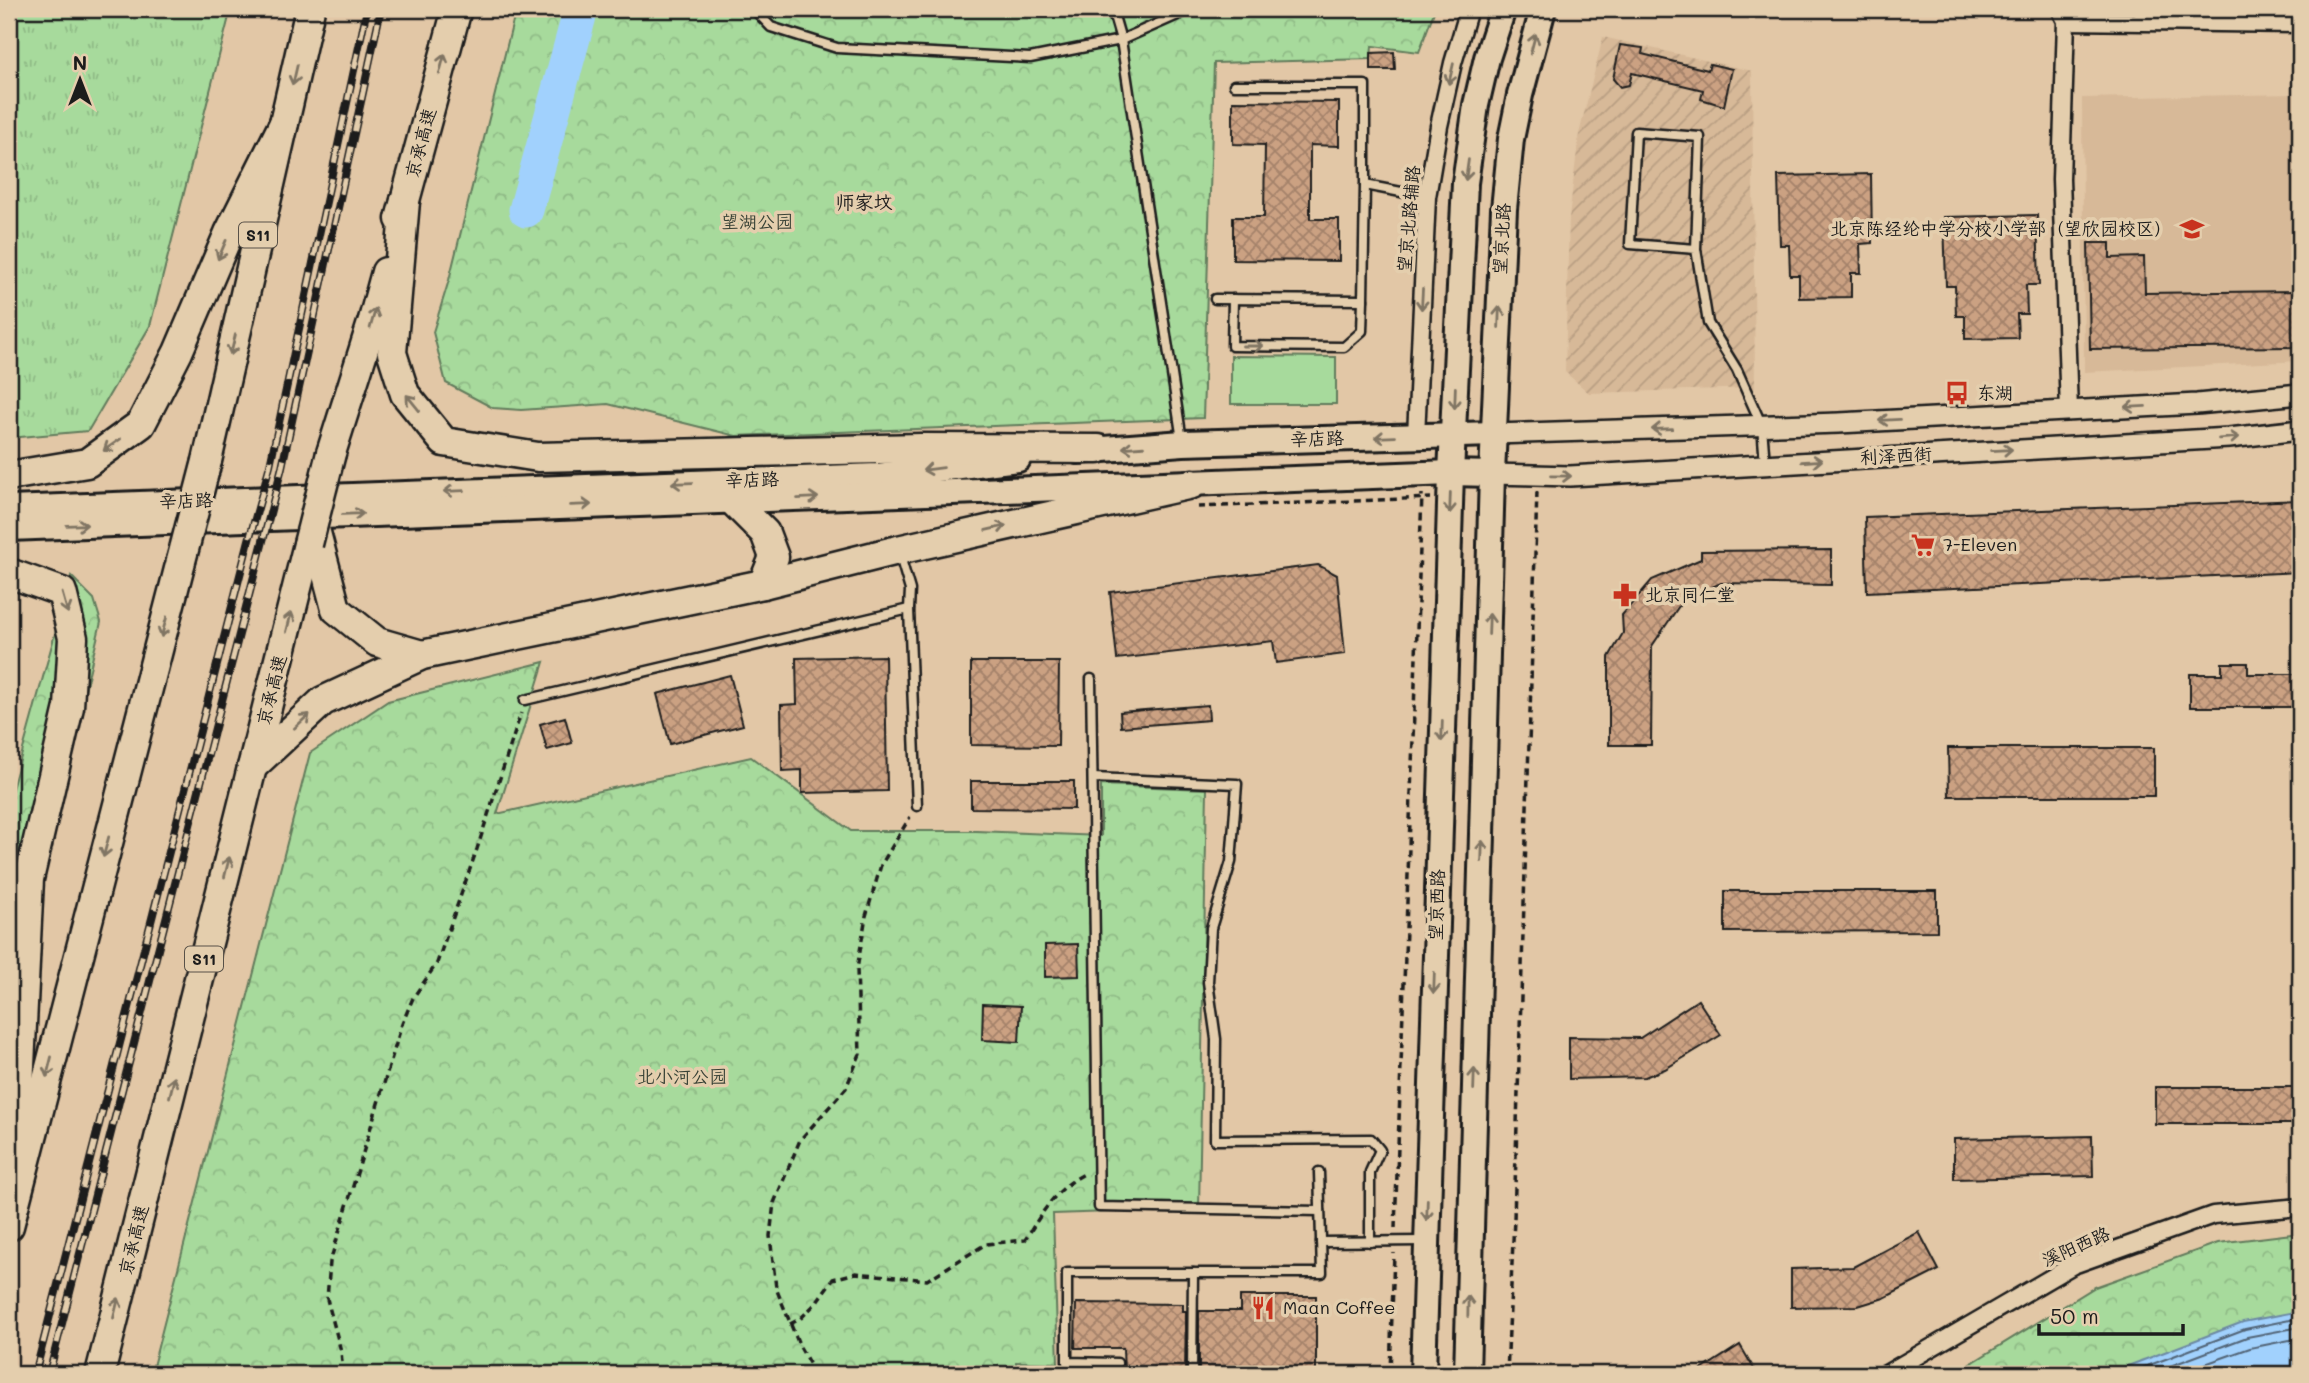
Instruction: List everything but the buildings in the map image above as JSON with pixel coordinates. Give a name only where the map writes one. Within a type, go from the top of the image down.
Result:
[{"type":"highway","name":"S11","points":[[11,1219],[206,461],[310,9]]},
{"type":"highway","name":"京承高速","points":[[100,1374],[331,453],[373,320],[457,9]]},
{"type":"highway","points":[[9,476],[87,463],[141,424],[178,352],[229,233],[284,123]]},
{"type":"highway","points":[[405,201],[392,354],[405,394],[444,442],[538,457],[921,448],[1098,449]]},
{"type":"highway","points":[[253,767],[323,701],[422,655],[763,584],[898,550],[1192,496]]},
{"type":"highway","points":[[733,501],[765,533],[774,557],[763,584]]},
{"type":"highway","points":[[311,534],[336,608],[377,642],[422,655]]},
{"type":"highway","points":[[9,573],[62,592],[73,638],[69,707],[29,879],[11,1219]]},
{"type":"main road","points":[[1453,435],[1465,183],[1476,105],[1487,58],[1503,9]]},
{"type":"main road","name":"望京北路","points":[[1493,485],[1506,174],[1520,95],[1543,9]]},
{"type":"main road","name":"辛店路","points":[[9,509],[878,476],[1098,449],[1183,443],[1494,434]]},
{"type":"main road","name":"望京西路","points":[[1423,1374],[1453,435]]},
{"type":"main road","name":"辛店路","points":[[9,528],[894,493],[1192,496],[1422,486],[1451,473],[1493,485]]},
{"type":"main road","points":[[1467,1374],[1493,485]]},
{"type":"street","name":"望京北路辅路","points":[[1416,436],[1427,197],[1453,63],[1469,9]]},
{"type":"street","points":[[2068,411],[2061,179],[2063,15],[2300,24]]},
{"type":"street","name":"利泽西街","points":[[1494,434],[1762,426],[2068,411],[2197,404],[2300,394]]},
{"type":"street","name":"利泽西街","points":[[1493,485],[1537,484],[1570,476],[2229,438],[2300,430]]},
{"type":"street","name":"溪阳西路","points":[[1886,1374],[2073,1265],[2213,1215],[2300,1207]]},
{"type":"lane","points":[[754,9],[771,27],[837,48],[1030,58],[1121,40],[1191,9]]},
{"type":"lane","points":[[1112,9],[1121,40],[1183,443]]},
{"type":"lane","points":[[1233,299],[1232,346],[1344,347],[1362,331],[1365,85],[1234,85]]},
{"type":"lane","points":[[1696,249],[1630,244],[1636,132],[1700,137],[1696,249],[1708,323],[1737,370],[1762,426],[1765,464]]},
{"type":"lane","points":[[1364,185],[1427,197]]},
{"type":"lane","points":[[1214,299],[1363,300]]},
{"type":"lane","points":[[898,550],[910,590],[917,806]]},
{"type":"lane","points":[[525,700],[909,609]]},
{"type":"lane","points":[[1091,679],[1099,1207],[1320,1211]]},
{"type":"lane","points":[[1093,778],[1237,784],[1231,862],[1211,928],[1208,982],[1216,1039],[1215,1140],[1371,1139],[1380,1150],[1370,1172],[1370,1242]]},
{"type":"lane","points":[[1117,1374],[1117,1363],[1067,1362],[1067,1273],[1322,1273],[1319,1172]]},
{"type":"lane","points":[[1321,1242],[1426,1241]]},
{"type":"lane","points":[[1192,1374],[1193,1273]]},
{"type":"path","points":[[1493,485],[1537,484],[1515,1205],[1507,1374]]},
{"type":"path","points":[[1192,496],[1422,486],[1450,498]]},
{"type":"path","points":[[1390,1374],[1422,486]]},
{"type":"path","points":[[343,1374],[341,1351],[327,1299],[330,1262],[402,1024],[413,998],[437,963],[525,700]]},
{"type":"path","points":[[815,1374],[800,1347],[776,1288],[770,1236],[774,1203],[800,1140],[846,1088],[860,1054],[857,969],[866,916],[881,865],[917,806]]},
{"type":"path","points":[[790,1324],[800,1319],[816,1304],[834,1279],[856,1273],[928,1280],[986,1244],[1025,1240],[1051,1199],[1069,1182],[1099,1166]]},
{"type":"shaded area","points":[[1603,37],[1752,71],[1755,388],[1589,393],[1565,372],[1569,218],[1579,134]]},
{"type":"shaded area","name":"北京陈经纶中学分校小学部（望欣园校区）","points":[[2300,94],[2300,361],[2084,372],[2082,98]]},
{"type":"green space","points":[[9,9],[231,9],[150,326],[88,431],[9,438]]},
{"type":"green space","name":"望湖公园","points":[[516,9],[1435,9],[1419,52],[1372,46],[1371,59],[1214,63],[1203,418],[736,436],[608,404],[521,410],[493,408],[446,383],[433,332],[449,280]]},
{"type":"green space","points":[[1231,356],[1336,357],[1336,404],[1231,404]]},
{"type":"green space","points":[[71,576],[94,599],[101,622],[9,1014],[9,800]]},
{"type":"green space","name":"北小河公园","points":[[544,662],[497,814],[751,757],[851,831],[976,831],[1101,836],[1101,785],[1207,789],[1199,1209],[1053,1214],[1058,1363],[1016,1362],[1016,1374],[151,1374],[310,753],[388,701]]},
{"type":"green space","points":[[2300,1233],[2300,1374],[1954,1374],[2095,1287],[2218,1243]]},
{"type":"water","points":[[2300,1311],[2300,1372],[2107,1374],[2243,1322]]},
{"type":"waterway","points":[[526,210],[581,9]]},
{"type":"railway","points":[[35,1374],[270,465],[367,9]]},
{"type":"railway","points":[[49,1374],[282,467],[381,9]]},
{"type":"place","name":"北京陈经纶中学分校小学部（望欣园校区）","points":[[2192,229]]},
{"type":"place","name":"东湖","points":[[1957,393]]},
{"type":"place","name":"7-Eleven","points":[[1923,545]]},
{"type":"place","name":"北京同仁堂","points":[[1625,595]]},
{"type":"place","name":"Maan Coffee","points":[[1263,1308]]},
{"type":"district","name":"师家坟","points":[[864,202]]}]
